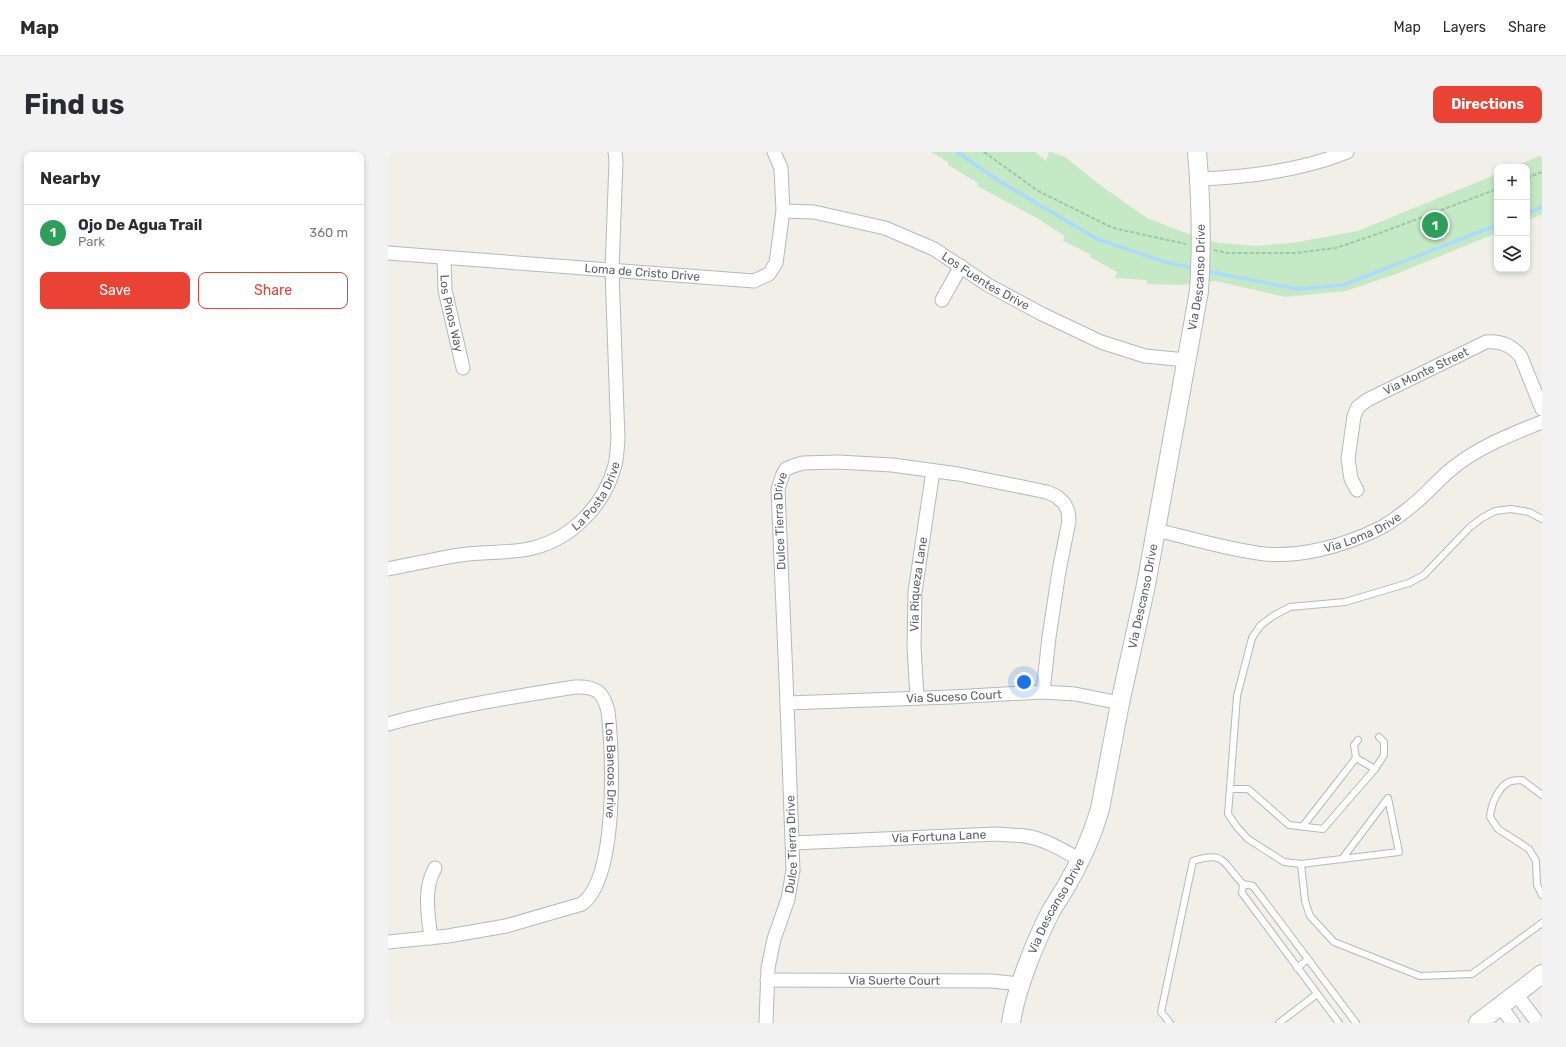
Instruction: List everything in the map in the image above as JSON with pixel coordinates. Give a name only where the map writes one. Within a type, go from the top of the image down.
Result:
[{"type":"street","name":"La Posta Drive","points":[[388,569],[460,555],[511,552],[533,548],[562,535],[578,524],[603,495],[615,464],[618,440],[612,270],[616,161],[615,152]]},
{"type":"street","name":"Loma de Cristo Drive","points":[[388,253],[754,281],[769,274],[776,263],[783,211],[781,168],[774,152]]},
{"type":"street","name":"Via Descanso Drive","points":[[1011,1023],[1021,984],[1048,918],[1080,860],[1096,823],[1100,809],[1120,703],[1146,585],[1199,291],[1201,260],[1200,180],[1197,152]]},
{"type":"street","points":[[1200,180],[1280,171],[1332,158],[1347,152]]},
{"type":"street","name":"Los Fuentes Drive","points":[[783,211],[814,212],[885,228],[934,249],[988,285],[1035,311],[1101,342],[1145,356],[1186,360]]},
{"type":"street","name":"Los Pinos Way","points":[[444,258],[445,290],[463,368]]},
{"type":"street","points":[[942,300],[961,266]]},
{"type":"street","name":"Via Monte Street","points":[[1357,490],[1351,479],[1348,459],[1352,421],[1358,407],[1367,400],[1486,342],[1495,341],[1504,343],[1516,350],[1521,357],[1542,409]]},
{"type":"street","name":"Via Loma Drive","points":[[1156,530],[1265,554],[1302,552],[1335,546],[1377,530],[1388,523],[1422,498],[1448,472],[1479,450],[1542,422]]},
{"type":"street","name":"Dulce Tierra Drive","points":[[766,1023],[768,968],[774,939],[788,899],[793,870],[778,489],[786,469],[804,463],[838,462],[892,465],[1047,492],[1064,502],[1068,511],[1069,521],[1049,636],[1043,692]]},
{"type":"street","name":"Via Riqueza Lane","points":[[917,698],[914,646],[915,592],[933,471]]},
{"type":"street","name":"Los Bancos Drive","points":[[388,724],[501,698],[575,687],[587,687],[597,690],[606,703],[608,711],[612,798],[608,841],[600,876],[595,890],[582,904],[506,926],[431,938],[388,942]]},
{"type":"street","name":"Via Suceso Court","points":[[787,704],[1043,692],[1075,694],[1120,703]]},
{"type":"street","name":"Via Fortuna Lane","points":[[793,843],[996,834],[1025,836],[1041,840],[1080,860]]},
{"type":"street","points":[[431,938],[426,899],[431,875],[435,868]]},
{"type":"street","points":[[1478,1023],[1542,974]]},
{"type":"street","name":"Via Suerte Court","points":[[767,980],[991,981],[1021,984]]},
{"type":"street","points":[[1516,994],[1538,1023]]},
{"type":"street","points":[[1500,1006],[1513,1023]]},
{"type":"lane","points":[[1342,859],[1388,798],[1399,852],[1342,859],[1301,864],[1284,862],[1248,839],[1237,828],[1228,814],[1237,696],[1252,638],[1260,626],[1273,616],[1290,607],[1345,602],[1409,582],[1424,575],[1470,527],[1495,511],[1511,509],[1529,512],[1542,519]]},
{"type":"lane","points":[[1230,790],[1248,789],[1289,825],[1324,829],[1375,769],[1384,755],[1384,742],[1379,737]]},
{"type":"lane","points":[[1303,826],[1356,758],[1354,745],[1358,740]]},
{"type":"lane","points":[[1356,758],[1375,769]]},
{"type":"lane","points":[[1542,795],[1522,780],[1510,781],[1502,786],[1491,808],[1490,817],[1498,829],[1529,849],[1536,861],[1537,884],[1542,896]]},
{"type":"lane","points":[[1170,1023],[1161,1012],[1193,861],[1205,857],[1216,857],[1226,862],[1243,884],[1253,886],[1356,1023]]},
{"type":"lane","points":[[1301,864],[1305,901],[1310,916],[1334,942],[1420,976],[1472,974],[1542,923]]},
{"type":"lane","points":[[1243,884],[1242,893],[1296,968],[1339,1023]]},
{"type":"lane","points":[[1268,929],[1278,919]]},
{"type":"lane","points":[[1296,968],[1308,959]]},
{"type":"lane","points":[[1279,1023],[1317,994]]},
{"type":"path","points":[[984,152],[1038,191],[1113,228],[1201,260],[1227,253],[1296,253],[1336,248],[1494,190]]},
{"type":"path","points":[[1530,177],[1542,172]]},
{"type":"green space","points":[[931,152],[1035,152],[1046,161],[1049,152],[1051,152],[1065,157],[1104,188],[1147,218],[1183,232],[1219,243],[1256,246],[1292,243],[1358,231],[1494,175],[1494,234],[1396,274],[1346,291],[1285,297],[1216,281],[1180,285],[1147,284],[1146,280],[1115,278],[1117,272],[1090,257],[1090,254],[1063,241],[1065,236],[1037,218],[977,186],[978,183],[948,165],[948,162]]},
{"type":"green space","points":[[1542,155],[1542,214],[1530,220],[1530,164],[1521,164]]},
{"type":"waterway","points":[[957,152],[999,181],[1097,239],[1165,262],[1196,269]]},
{"type":"waterway","points":[[1530,212],[1542,207]]},
{"type":"waterway","points":[[1206,271],[1297,289],[1343,285],[1494,226]]},
{"type":"place","name":"Ojo De Agua Trail","points":[[1435,225]]}]
